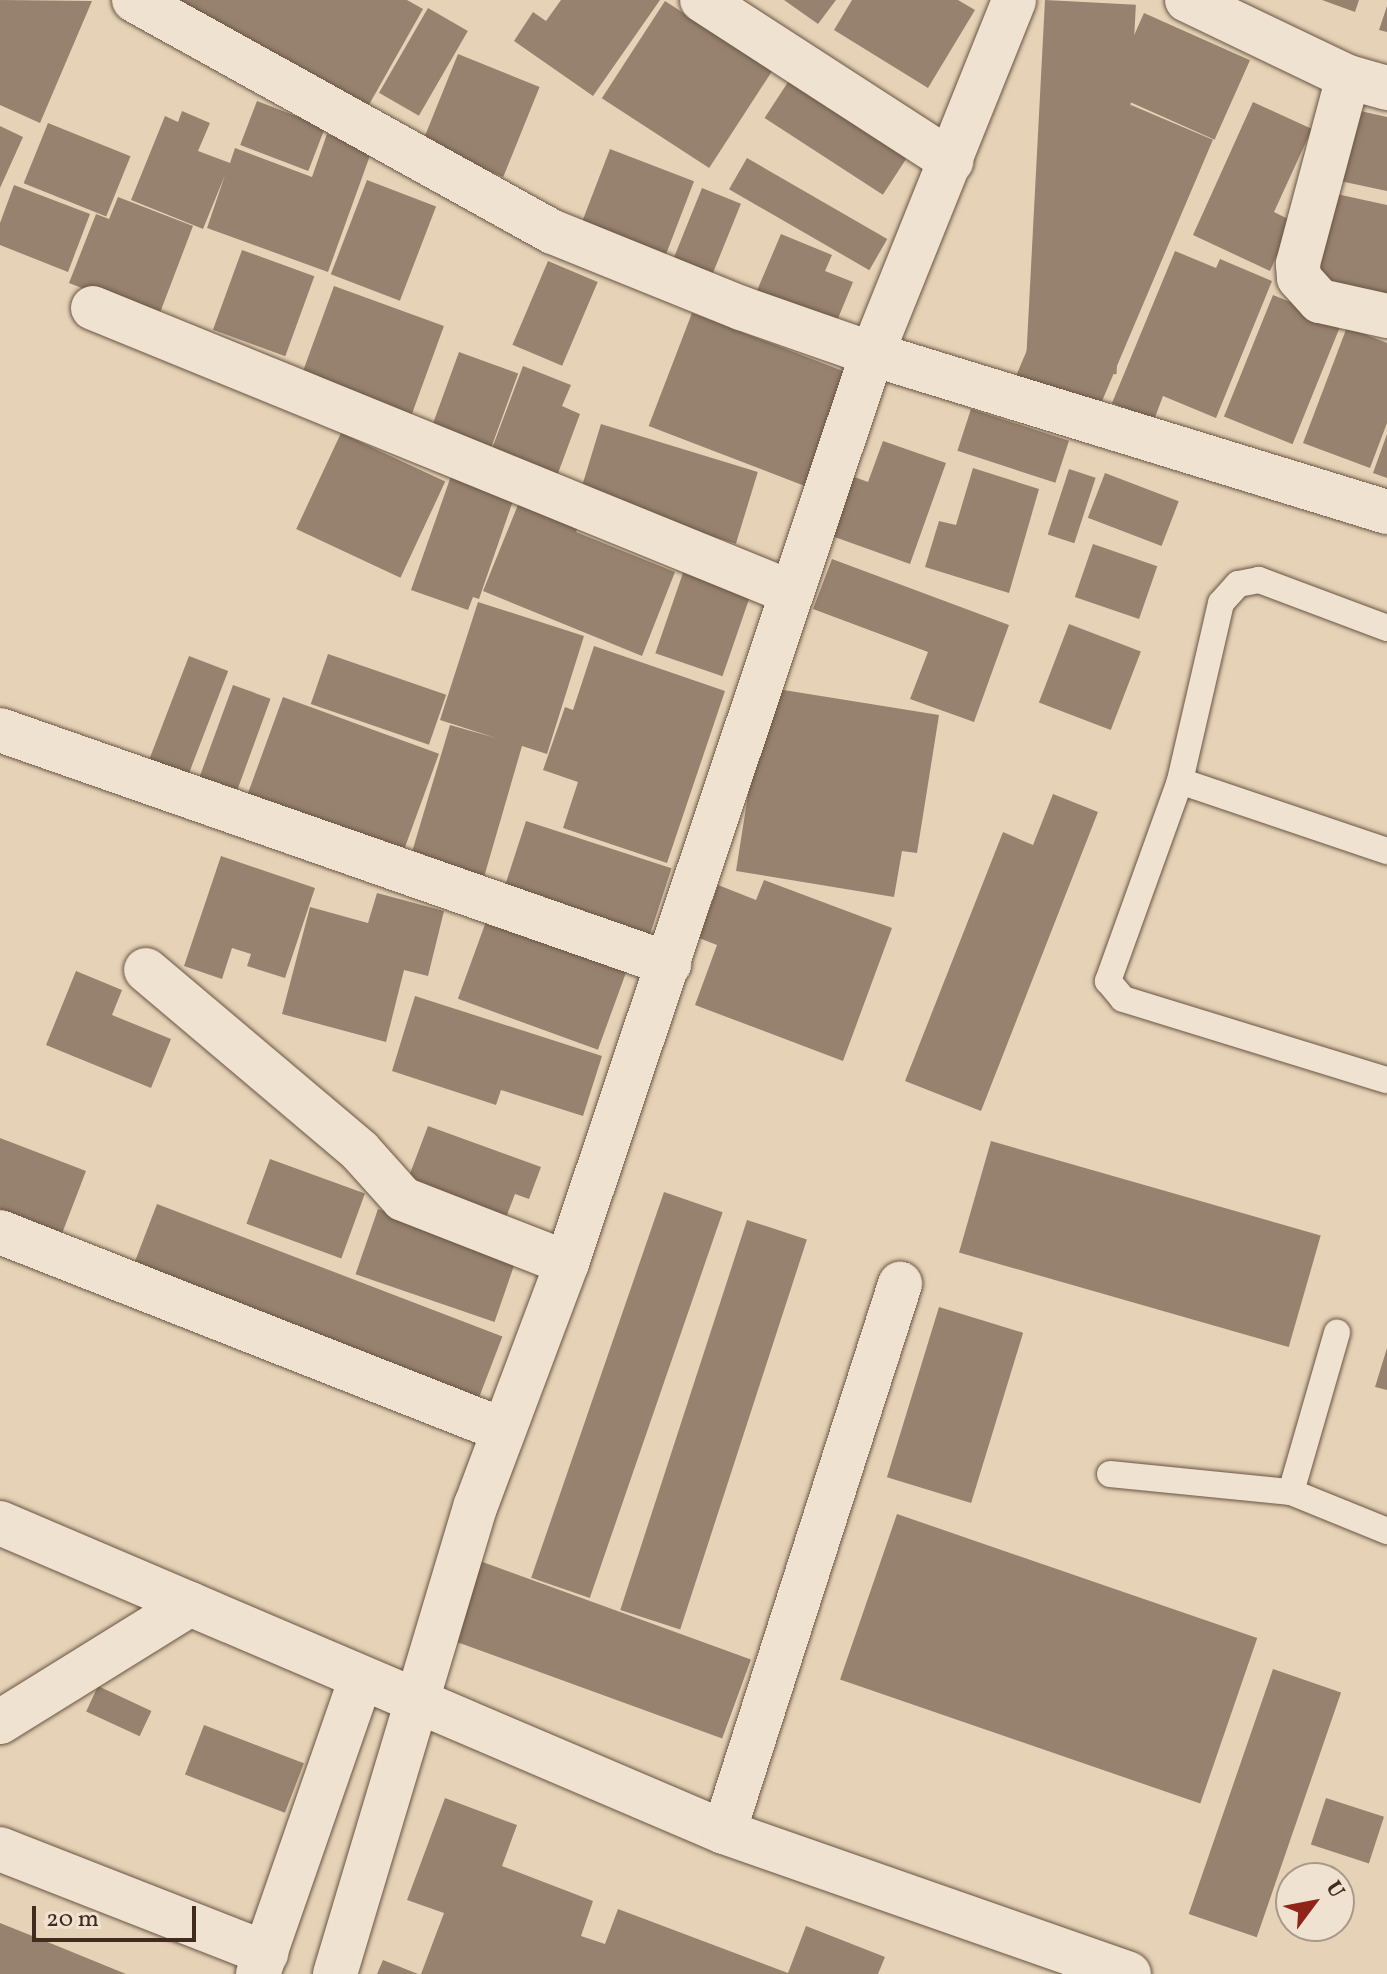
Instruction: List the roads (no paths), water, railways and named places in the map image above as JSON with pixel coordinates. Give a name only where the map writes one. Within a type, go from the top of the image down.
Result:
[{"type":"street","points":[[134,0],[553,232],[741,308],[872,354],[1387,512]]},
{"type":"street","points":[[702,0],[951,161]]},
{"type":"street","points":[[335,1974],[503,1430],[567,1263],[669,964],[790,592],[872,354],[1014,0]]},
{"type":"street","points":[[1187,0],[1368,82],[1299,278],[1320,301],[1387,316]]},
{"type":"street","points":[[93,308],[790,592]]},
{"type":"street","points":[[0,730],[669,964]]},
{"type":"street","points":[[146,970],[360,1151],[403,1199],[567,1263]]},
{"type":"street","points":[[0,1232],[503,1430]]},
{"type":"street","points":[[724,1832],[900,1284]]},
{"type":"street","points":[[0,1523],[724,1832],[1129,1974]]},
{"type":"street","points":[[0,1722],[190,1604]]},
{"type":"street","points":[[0,1849],[262,1964],[361,1678]]},
{"type":"lane","points":[[1387,628],[1259,580],[1238,584],[1221,603],[1180,781],[1108,981],[1114,993],[1387,1080]]},
{"type":"lane","points":[[1180,781],[1387,851]]},
{"type":"lane","points":[[1291,1492],[1337,1333]]},
{"type":"lane","points":[[1110,1474],[1291,1492],[1387,1531]]}]
